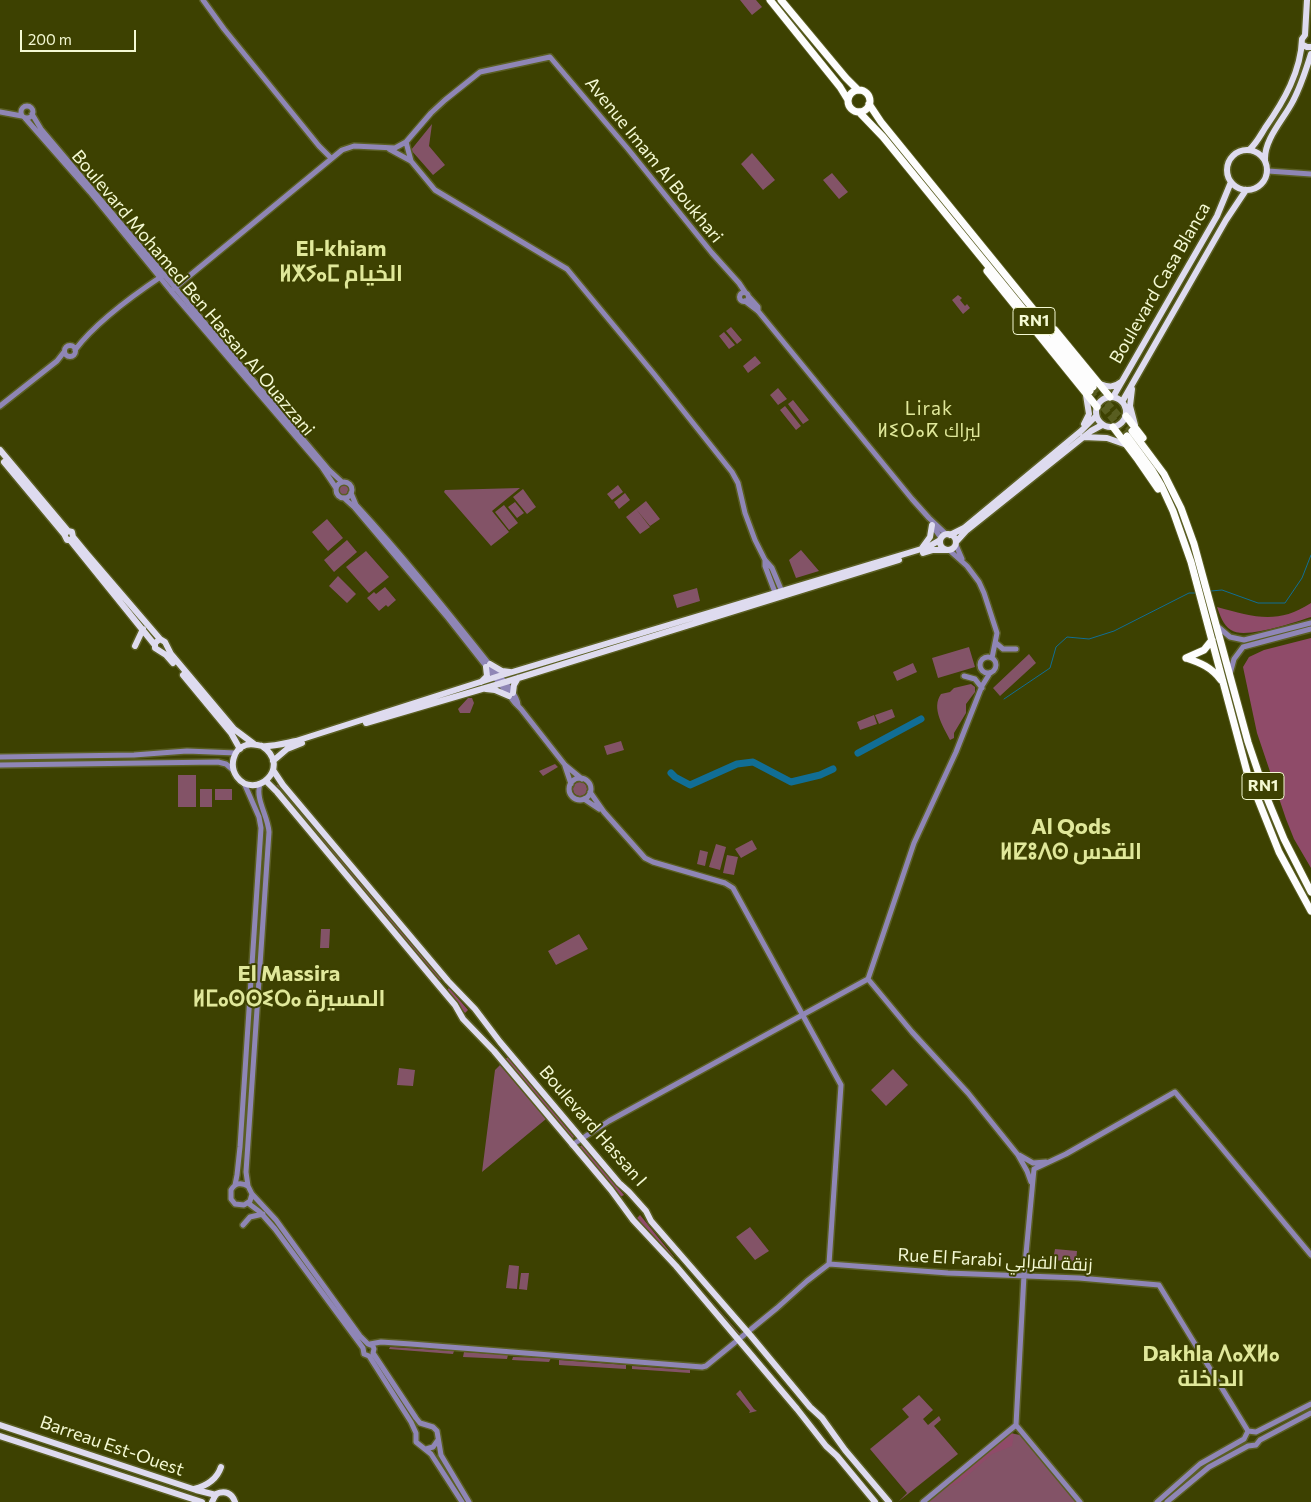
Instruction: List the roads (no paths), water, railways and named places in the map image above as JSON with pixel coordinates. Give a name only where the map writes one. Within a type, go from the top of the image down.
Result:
[{"type":"highway","points":[[770,0],[840,87],[851,108],[859,112],[879,132],[980,250],[988,251],[1018,285],[1092,389],[1097,407]]},
{"type":"highway","points":[[781,0],[846,78],[858,90],[867,94],[870,104],[881,122],[980,250]]},
{"type":"highway","points":[[848,100],[853,92],[858,90]]},
{"type":"highway","points":[[859,112],[866,110],[870,104]]},
{"type":"highway","points":[[980,250],[978,259],[1002,291],[1092,389],[1111,397]]},
{"type":"highway","points":[[1113,427],[1128,445],[1156,487],[1176,527],[1186,556],[1195,562],[1199,554],[1185,506],[1164,466],[1131,431],[1126,416]]},
{"type":"highway","name":"RN1","points":[[1131,431],[1161,485],[1206,588],[1248,742],[1267,798],[1284,839],[1311,892]]},
{"type":"highway","name":"RN1","points":[[1195,562],[1198,590],[1247,772],[1279,852],[1311,911]]},
{"type":"highway","points":[[1212,640],[1204,650],[1186,658],[1210,668],[1223,682]]},
{"type":"main road","points":[[1307,0],[1308,35],[1302,39],[1303,45],[1287,93],[1256,142],[1249,150],[1234,155],[1230,160],[1228,173],[1231,182],[1235,186],[1246,190],[1254,190],[1267,177],[1266,149],[1293,101],[1306,72],[1311,54]]},
{"type":"main road","points":[[1303,45],[1311,47]]},
{"type":"main road","points":[[1249,150],[1256,152],[1265,161]]},
{"type":"main road","name":"Boulevard Casa Blanca","points":[[1111,397],[1217,216],[1231,182]]},
{"type":"main road","name":"Boulevard Casa Blanca","points":[[1122,402],[1226,220],[1246,190]]},
{"type":"main road","points":[[1082,434],[1089,414],[1092,389],[1114,386],[1122,381]]},
{"type":"main road","points":[[1131,431],[1130,406],[1134,383]]},
{"type":"main road","points":[[274,761],[283,752],[298,744],[481,686],[497,677],[517,674],[929,551],[947,550],[956,543],[966,530],[1082,434],[1096,416],[1097,407],[1102,400],[1111,397],[1122,402],[1125,406],[1126,416],[1123,422],[1113,427],[1102,424],[1096,416]]},
{"type":"main road","points":[[780,595],[934,545],[944,537],[964,528],[1082,434],[1102,424]]},
{"type":"main road","points":[[1082,434],[1107,438],[1128,445]]},
{"type":"main road","points":[[0,450],[66,533]]},
{"type":"main road","points":[[0,457],[66,533]]},
{"type":"main road","points":[[921,549],[930,537],[932,525]]},
{"type":"main road","points":[[66,533],[72,532],[72,538],[143,629],[155,648],[171,660],[231,733],[238,751]]},
{"type":"main road","points":[[944,537],[954,537],[956,543]]},
{"type":"main road","points":[[944,537],[941,546],[947,550]]},
{"type":"main road","points":[[72,538],[160,639],[165,642],[232,727],[254,744]]},
{"type":"main road","points":[[135,646],[143,629]]},
{"type":"main road","points":[[154,644],[160,639]]},
{"type":"main road","points":[[160,650],[164,649],[166,645]]},
{"type":"main road","points":[[481,686],[488,666],[517,674]]},
{"type":"main road","points":[[262,746],[271,754],[274,761],[273,770],[263,782],[249,785],[244,783],[233,770],[233,759],[238,751],[246,745],[262,746],[296,741],[481,686],[502,683],[517,674]]},
{"type":"main road","points":[[481,686],[511,695],[517,674]]},
{"type":"main road","name":"Boulevard Hassan I","points":[[273,770],[283,785],[448,980],[476,1009],[500,1042],[619,1183],[631,1192],[688,1264],[810,1407],[822,1418],[845,1450],[889,1502]]},
{"type":"main road","name":"Boulevard Hassan I","points":[[263,782],[277,792],[457,1007],[463,1019],[494,1051],[633,1220],[670,1259],[738,1338],[826,1446],[837,1456],[875,1502]]},
{"type":"main road","name":"Barreau Est-Ouest","points":[[0,1425],[192,1489],[216,1495],[227,1492],[236,1501]]},
{"type":"main road","name":"Barreau Est-Ouest","points":[[0,1436],[202,1502]]},
{"type":"main road","points":[[192,1489],[201,1487],[212,1480],[218,1474],[221,1467]]},
{"type":"main road","points":[[212,1502],[216,1495]]},
{"type":"street","points":[[204,0],[245,55],[319,146],[331,158]]},
{"type":"street","name":"Avenue Imam Al Boukhari","points":[[406,142],[431,112],[480,72],[550,58],[736,280],[745,296],[944,537]]},
{"type":"street","points":[[24,106],[30,107],[32,110],[29,118],[2,112],[21,109],[24,106]]},
{"type":"street","points":[[21,109],[24,117]]},
{"type":"street","name":"Boulevard Mohamed Ben Hassan Al Ouazzani","points":[[32,114],[40,129],[104,202],[161,276]]},
{"type":"street","name":"Boulevard Mohamed Ben Hassan Al Ouazzani","points":[[24,117],[90,192],[322,467],[336,488]]},
{"type":"street","points":[[172,289],[342,150],[350,147],[389,149],[406,142],[411,161]]},
{"type":"street","points":[[389,149],[411,161],[435,190],[567,269],[732,472],[738,483],[745,513],[755,540],[765,560],[772,568],[780,595]]},
{"type":"street","points":[[1268,171],[1311,174]]},
{"type":"street","points":[[66,354],[66,347],[73,348],[128,300],[161,276]]},
{"type":"street","name":"Boulevard Mohamed Ben Hassan Al Ouazzani","points":[[172,289],[329,470],[342,482]]},
{"type":"street","points":[[66,354],[73,356],[73,348]]},
{"type":"street","points":[[0,406],[66,354]]},
{"type":"street","points":[[363,1348],[369,1344],[388,1343],[699,1367],[706,1366],[777,1308],[807,1280],[829,1264],[841,1085],[733,888],[725,883],[647,859],[638,852],[604,812],[590,792],[590,784],[565,765],[518,705],[518,700],[511,695],[351,504],[338,495],[336,488],[338,484],[346,482],[350,485],[356,505],[450,614],[488,666]]},
{"type":"street","points":[[344,498],[351,493]]},
{"type":"street","name":"Avenue Imam Al Boukhari","points":[[928,518],[944,537]]},
{"type":"street","points":[[956,543],[963,561],[979,582],[997,633],[996,644],[989,658],[981,662],[982,687]]},
{"type":"street","points":[[947,550],[963,561]]},
{"type":"street","points":[[1216,624],[1230,637],[1244,640],[1311,623]]},
{"type":"street","points":[[1230,675],[1234,659],[1243,647],[1311,629]]},
{"type":"street","points":[[996,644],[1003,649],[1016,648]]},
{"type":"street","points":[[572,1145],[581,1138],[868,979],[914,843],[956,752],[982,687],[990,672],[996,666],[989,658]]},
{"type":"street","points":[[982,670],[990,672]]},
{"type":"street","points":[[964,676],[976,678],[982,687]]},
{"type":"street","points":[[0,757],[238,751]]},
{"type":"street","points":[[0,765],[218,762],[226,764],[233,770]]},
{"type":"street","points":[[565,765],[571,784],[570,791],[572,796],[576,799],[584,799],[604,812]]},
{"type":"street","points":[[571,784],[576,780],[582,779]]},
{"type":"street","points":[[263,782],[259,796],[267,818],[269,832],[246,1172],[248,1186],[252,1194],[271,1214],[360,1336],[373,1346],[372,1353],[411,1422],[416,1433],[416,1442],[434,1458],[462,1502]]},
{"type":"street","points":[[244,783],[262,828],[240,1148],[235,1185],[230,1193],[233,1202],[241,1206],[248,1203],[252,1194]]},
{"type":"street","points":[[584,799],[590,792]]},
{"type":"street","points":[[868,979],[912,1032],[968,1093],[1030,1169]]},
{"type":"street","points":[[1030,1169],[1066,1154],[1175,1092],[1311,1255]]},
{"type":"street","points":[[1018,1155],[1031,1162]]},
{"type":"street","points":[[1031,1162],[1016,1425],[1080,1502]]},
{"type":"street","points":[[1030,1169],[1026,1163],[1049,1162]]},
{"type":"street","points":[[235,1185],[241,1183],[248,1186]]},
{"type":"street","points":[[248,1203],[263,1214],[275,1229],[363,1348],[364,1354],[372,1353],[388,1343]]},
{"type":"street","points":[[243,1225],[250,1218],[263,1214]]},
{"type":"street","name":"Rue El Farabi زنقة الفرابي","points":[[829,1264],[1159,1285],[1248,1431]]},
{"type":"street","points":[[372,1353],[416,1418],[425,1426],[435,1429],[438,1434],[444,1461],[469,1502]]},
{"type":"street","points":[[1157,1502],[1200,1464],[1244,1439],[1248,1431],[1256,1432],[1311,1404]]},
{"type":"street","points":[[1167,1502],[1209,1467],[1248,1446],[1256,1445],[1260,1440],[1311,1413]]},
{"type":"street","points":[[923,1502],[1016,1425]]},
{"type":"street","points":[[416,1433],[419,1428],[425,1426]]},
{"type":"street","points":[[1256,1432],[1260,1440]]},
{"type":"street","points":[[1244,1439],[1248,1446]]},
{"type":"street","points":[[426,1449],[433,1447],[438,1440]]},
{"type":"waterway","points":[[1211,591],[1222,590],[1258,603],[1285,603],[1302,578],[1311,555]]},
{"type":"waterway","points":[[1004,699],[1050,668],[1056,647],[1067,637],[1089,639],[1114,631],[1189,593],[1197,593]]},
{"type":"waterway","points":[[858,753],[921,719]]},
{"type":"waterway","points":[[671,773],[690,785],[737,764],[753,762],[791,782],[820,775],[833,769]]},
{"type":"tunnel","points":[[1093,387],[1132,431]]},
{"type":"tunnel","points":[[1090,391],[1127,436]]},
{"type":"district","name":"El-khiam ⵍⵅⵢⴰⵎ الخيام","points":[[341,262]]},
{"type":"district","name":"Lirak ⵍⵉⵔⴰⴽ ليراك","points":[[929,420]]},
{"type":"district","name":"Al Qods ⵍⵇⵓⴷⵙ القدس","points":[[1071,840]]},
{"type":"district","name":"El Massira ⵍⵎⴰⵙⵙⵉⵔⴰ المسيرة","points":[[289,986]]},
{"type":"district","name":"Dakhla ⴷⴰⵅⵍⴰ الداخلة","points":[[1211,1366]]}]
